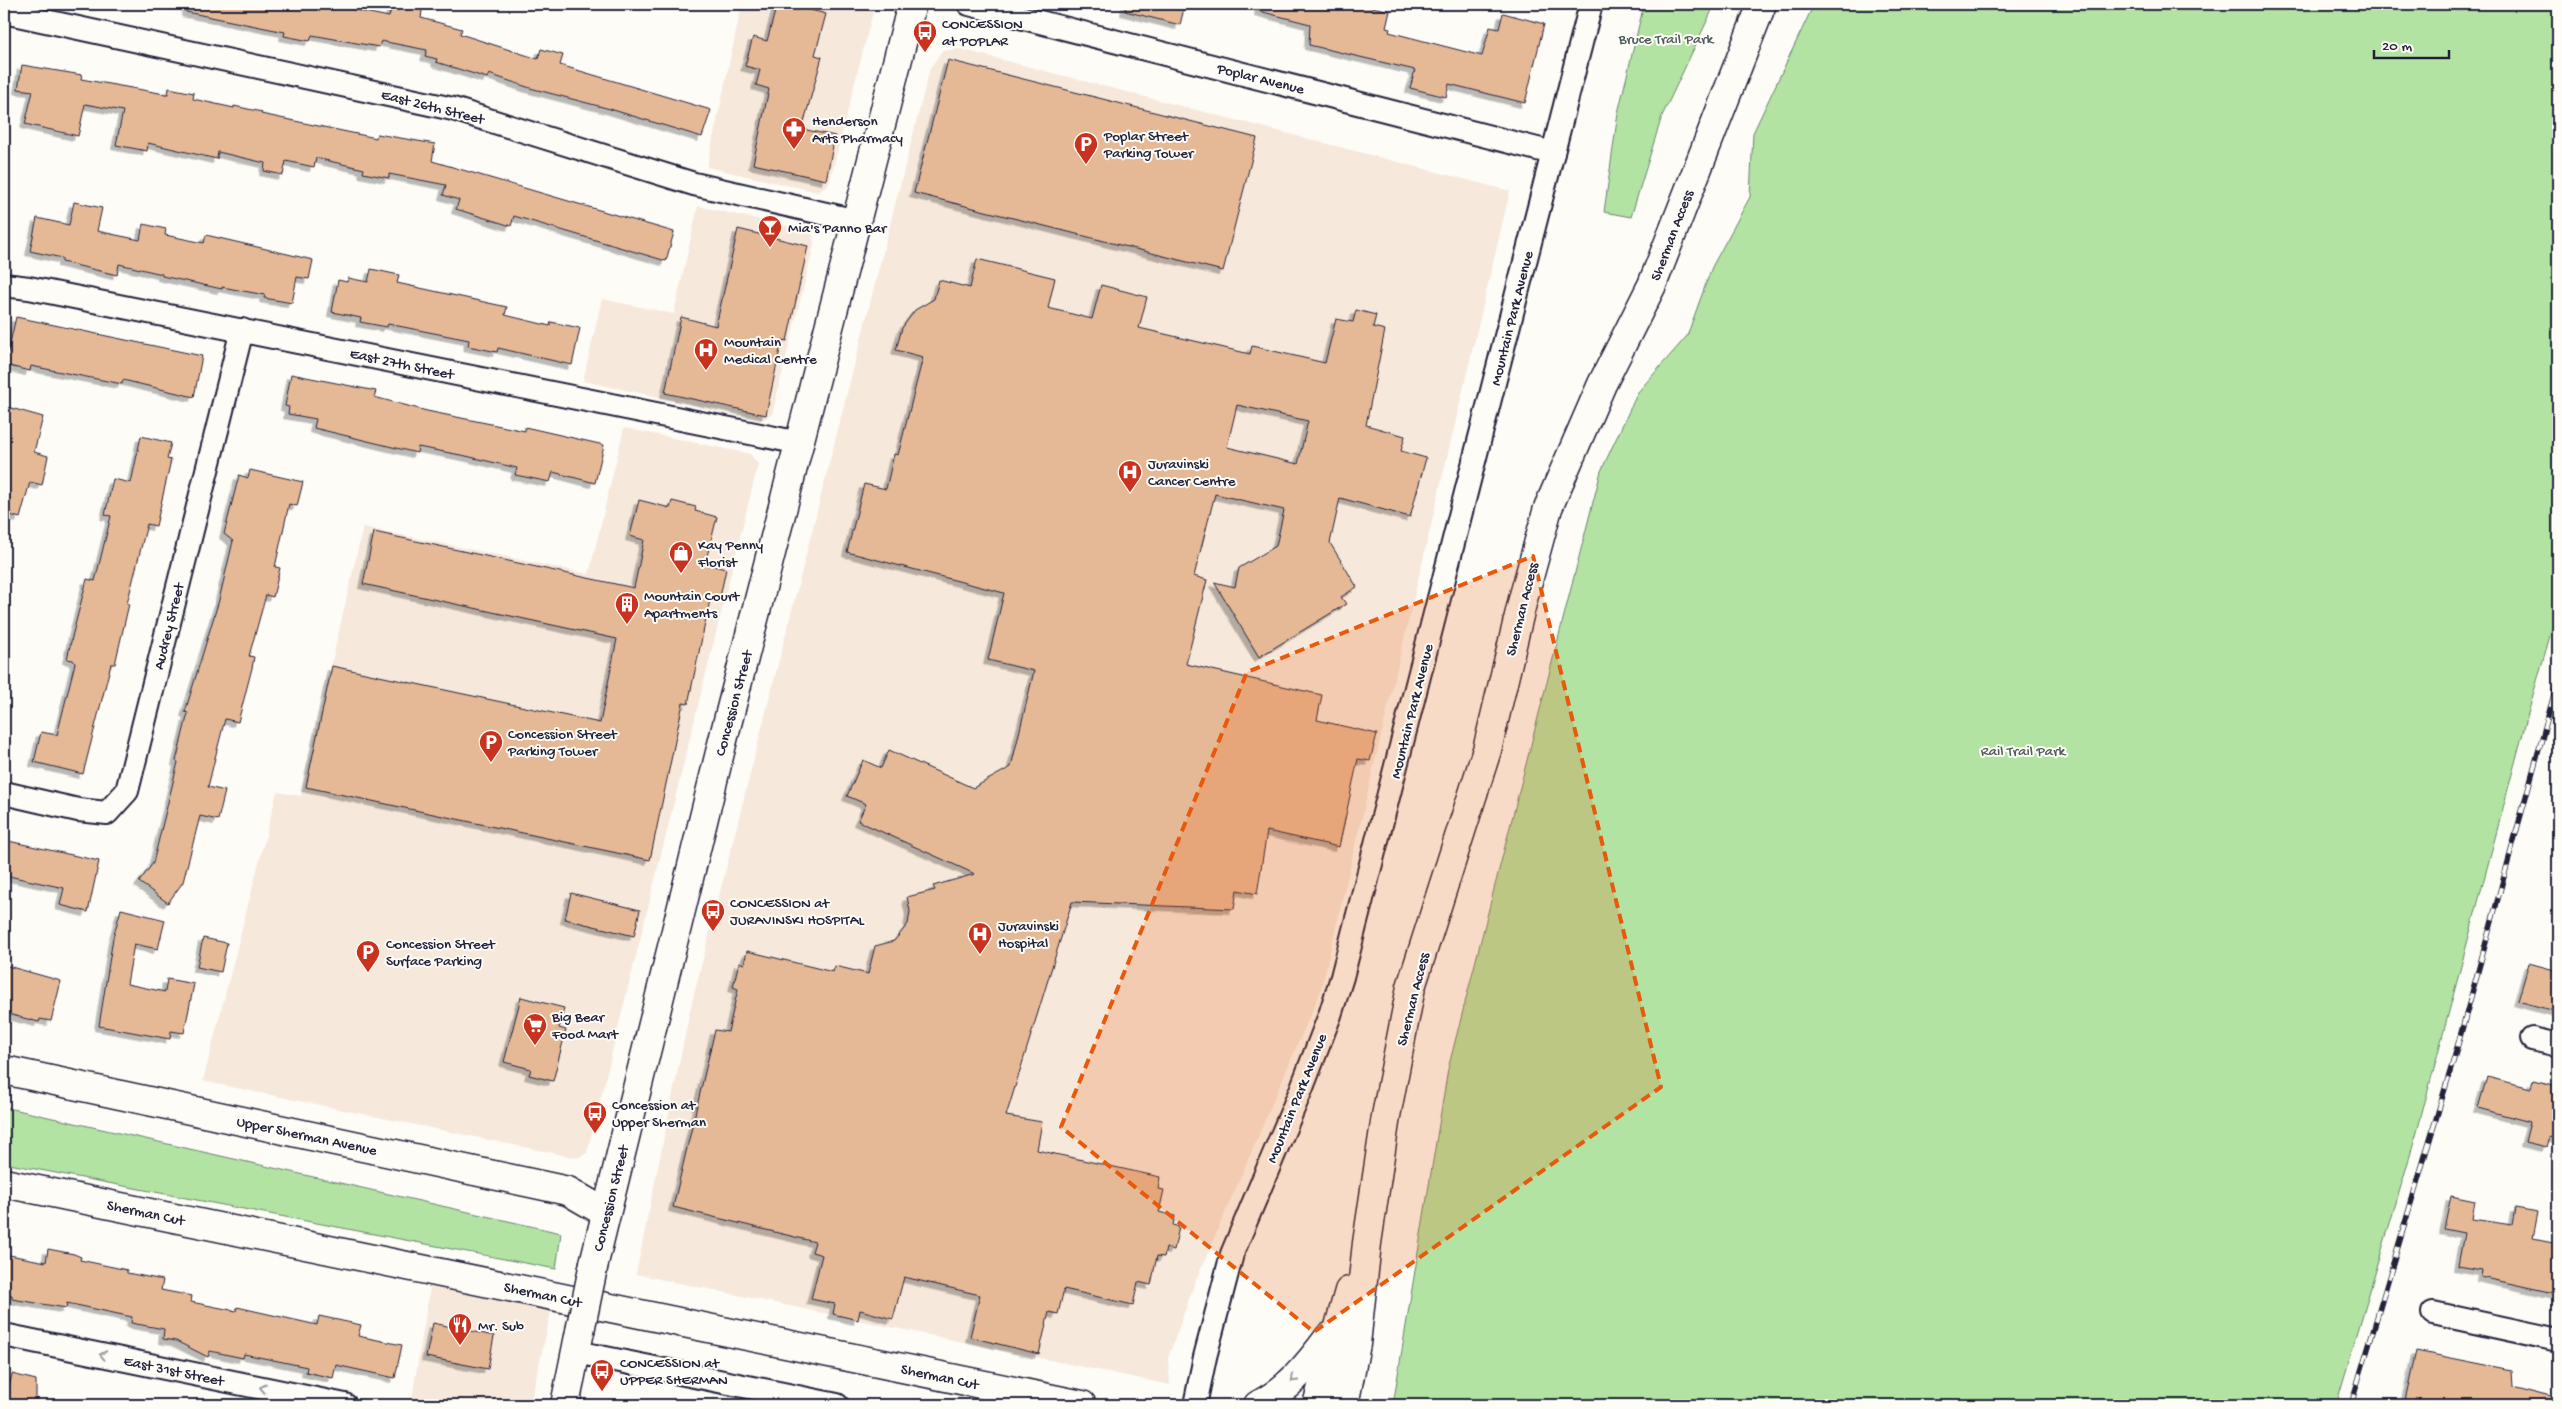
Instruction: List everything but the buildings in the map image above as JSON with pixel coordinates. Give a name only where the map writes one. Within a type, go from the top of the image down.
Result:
[{"type":"main road","name":"Concession Street","points":[[565,1405],[606,1213],[726,732],[912,4]]},
{"type":"main road","name":"Sherman Access","points":[[1344,1405],[1356,1344],[1367,1243],[1386,1116],[1411,987],[1487,750],[1523,599],[1548,508],[1602,384],[1652,285],[1762,4]]},
{"type":"main road","name":"Upper Sherman Avenue","points":[[4,1070],[568,1191],[606,1213]]},
{"type":"main road","name":"Sherman Cut","points":[[4,1183],[1082,1405]]},
{"type":"main road","name":"Sherman Access","points":[[1317,1405],[1353,1277],[1367,1243]]},
{"type":"main road","points":[[1258,1405],[1291,1382],[1310,1363],[1343,1312]]},
{"type":"street","name":"Poplar Avenue","points":[[969,4],[1553,153]]},
{"type":"street","name":"Mountain Park Avenue","points":[[1195,1405],[1232,1254],[1307,1073],[1342,976],[1591,4]]},
{"type":"street","name":"East 26th Street","points":[[4,12],[452,109],[694,184],[857,221]]},
{"type":"street","name":"East 27th Street","points":[[4,285],[30,288],[242,330],[800,443]]},
{"type":"street","name":"Audrey Street","points":[[4,794],[78,810],[107,813],[127,791],[242,330]]},
{"type":"street","points":[[2532,1039],[2558,1045]]},
{"type":"street","points":[[2433,1313],[2558,1340]]},
{"type":"street","name":"East 31st Street","points":[[4,1335],[344,1405]]},
{"type":"street","points":[[578,1342],[837,1405]]},
{"type":"highlighted area","points":[[1533,556],[1661,1087],[1314,1332],[1061,1127],[1247,672]]},
{"type":"shaded area","points":[[742,4],[875,4],[829,184],[818,192],[707,167]]},
{"type":"shaded area","name":"Juravinski Cancer Centre","points":[[960,49],[1510,191],[1321,990],[1194,1285],[1168,1358],[1170,1385],[636,1274],[691,1006],[930,68],[942,51]]},
{"type":"shaded area","points":[[698,206],[805,230],[813,235],[814,245],[772,414],[764,419],[583,381],[602,299],[674,314]]},
{"type":"shaded area","points":[[624,428],[750,454],[758,464],[587,1153],[577,1158],[203,1081],[277,792],[301,796],[363,527],[589,574]]},
{"type":"shaded area","points":[[431,1282],[552,1307],[530,1405],[411,1405]]},
{"type":"green space","name":"Bruce Trail Park","points":[[1644,4],[1715,4],[1662,116],[1631,217],[1604,212],[1618,113]]},
{"type":"green space","name":"Rail Trail Park","points":[[1814,4],[2558,4],[2558,608],[2533,695],[2417,1132],[2336,1405],[1393,1405],[1448,1069],[1601,471],[1638,392],[1687,336],[1712,267],[1750,197],[1753,133]]},
{"type":"green space","points":[[4,1107],[561,1233],[556,1269],[4,1163]]},
{"type":"railway","points":[[2351,1405],[2455,1055],[2558,680]]},
{"type":"place","name":"CONCESSION at POPLAR","points":[[925,53]]},
{"type":"place","name":"Henderson Arts Pharmacy","points":[[794,150]]},
{"type":"place","name":"Poplar Street Parking Tower","points":[[1086,165]]},
{"type":"place","name":"Mia's Panno Bar","points":[[770,248]]},
{"type":"place","name":"Mountain Medical Centre","points":[[706,371]]},
{"type":"place","name":"Juravinski Cancer Centre","points":[[1130,493]]},
{"type":"place","name":"Kay Penny Florist","points":[[681,574]]},
{"type":"place","name":"Mountain Court Apartments","points":[[627,625]]},
{"type":"place","name":"Concession Street Parking Tower","points":[[491,763]]},
{"type":"place","name":"CONCESSION at JURAVINSKI HOSPITAL","points":[[713,932]]},
{"type":"place","name":"Juravinski Hospital","points":[[980,955]]},
{"type":"place","name":"Concession Street Surface Parking","points":[[368,973]]},
{"type":"place","name":"Big Bear Food Mart","points":[[535,1046]]},
{"type":"place","name":"Concession at Upper Sherman","points":[[595,1134]]},
{"type":"place","name":"Mr. Sub","points":[[460,1346]]},
{"type":"place","name":"CONCESSION at UPPER SHERMAN","points":[[602,1392]]}]
